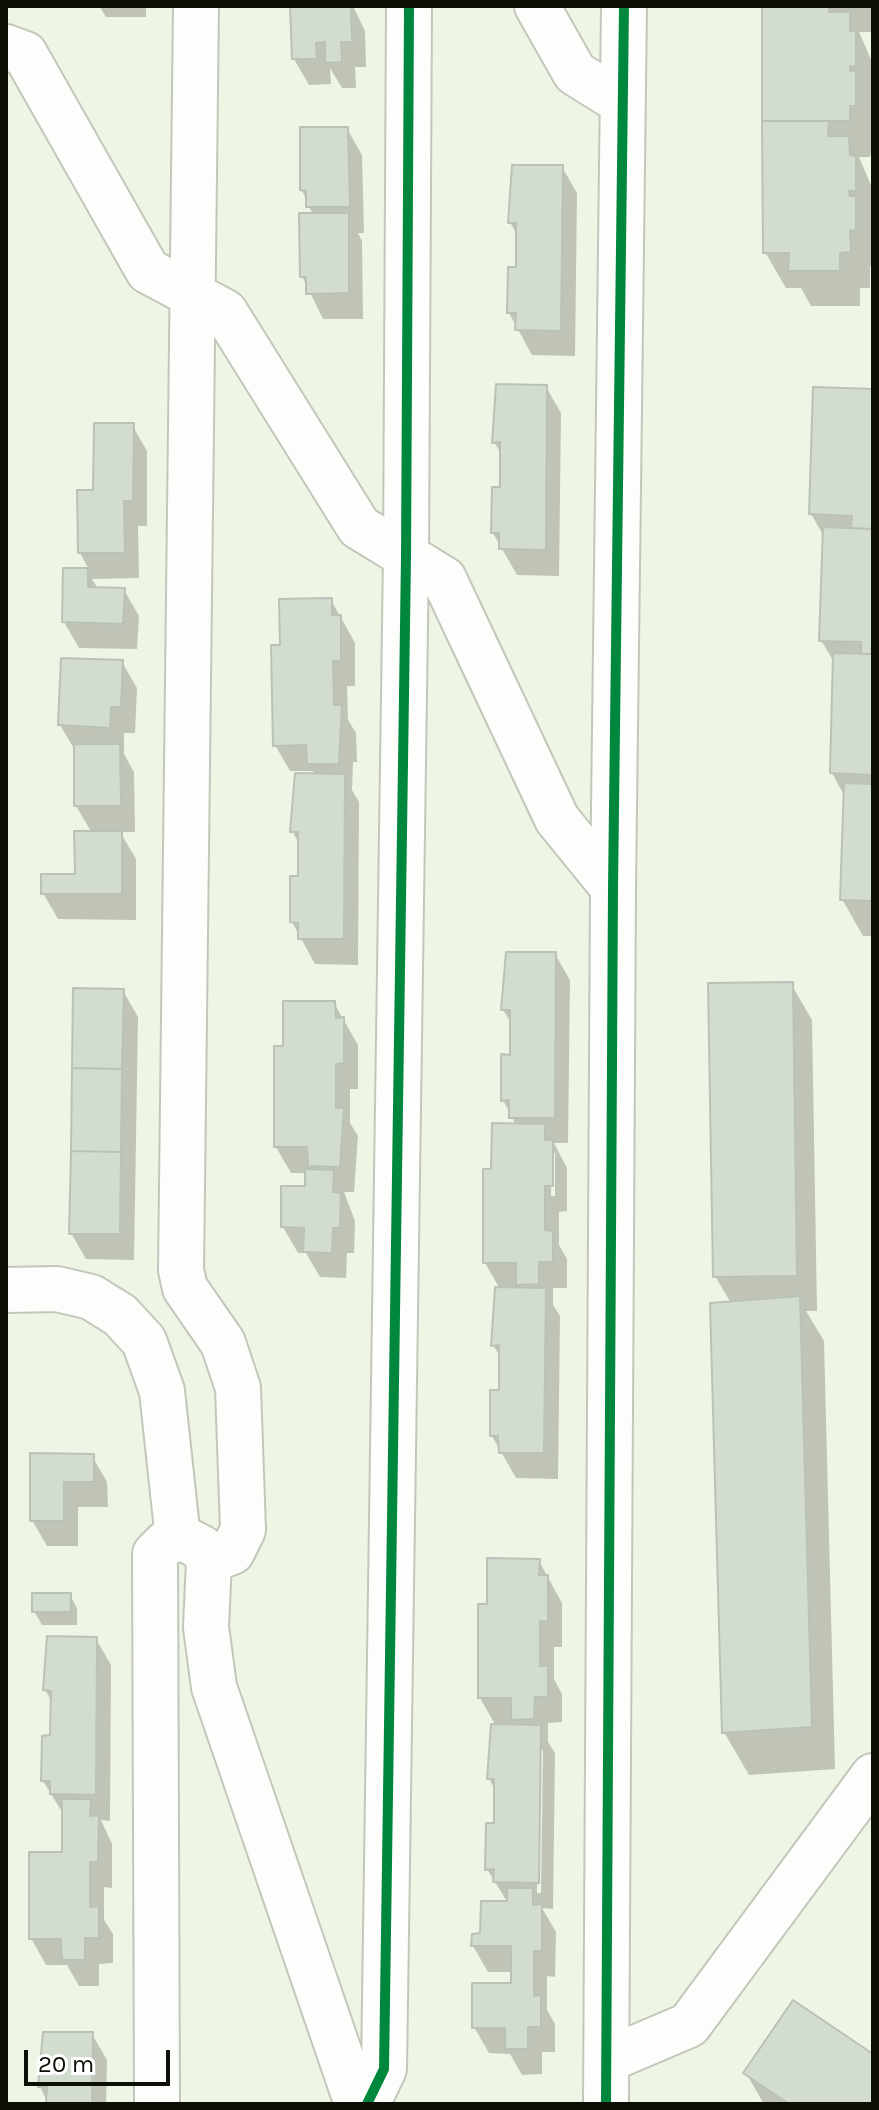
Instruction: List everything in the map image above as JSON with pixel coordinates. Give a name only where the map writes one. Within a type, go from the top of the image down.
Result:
[{"type":"street","points":[[157,2104],[155,1554],[167,1542],[193,1550],[232,1552],[243,1530],[238,1388],[223,1343],[185,1288],[181,1270],[196,6]]},
{"type":"street","points":[[367,2104],[384,2069],[406,557],[409,6]]},
{"type":"street","points":[[537,6],[575,73],[623,103]]},
{"type":"street","points":[[606,2104],[613,888],[624,6]]},
{"type":"street","points":[[6,47],[25,54],[148,271],[225,312],[359,527],[444,579],[557,819],[613,888]]},
{"type":"street","points":[[6,1290],[57,1289],[91,1297],[120,1315],[144,1341],[162,1391],[193,1550],[214,1687],[357,2104]]},
{"type":"street","points":[[607,2060],[689,2025],[873,1776]]},
{"type":"building","points":[[290,6],[351,6],[352,42],[341,42],[342,62],[325,63],[325,42],[316,43],[317,59],[292,59]]},
{"type":"building","points":[[762,6],[829,6],[829,12],[850,12],[850,31],[856,31],[856,67],[850,66],[850,71],[856,71],[856,106],[850,106],[850,121],[762,121]]},
{"type":"building","points":[[762,121],[829,121],[828,136],[849,136],[850,155],[856,156],[856,191],[849,191],[850,196],[856,196],[856,230],[850,231],[851,252],[840,253],[840,271],[788,271],[789,253],[763,253]]},
{"type":"building","points":[[300,127],[348,127],[350,207],[306,207],[306,191],[300,190]]},
{"type":"building","points":[[512,165],[563,165],[561,331],[515,330],[516,313],[507,313],[508,267],[516,267],[516,223],[508,223]]},
{"type":"building","points":[[299,213],[349,213],[349,293],[306,294],[306,277],[300,277]]},
{"type":"building","points":[[496,384],[547,385],[546,550],[499,549],[499,533],[491,533],[492,487],[500,487],[500,442],[492,443]]},
{"type":"building","points":[[813,387],[873,389],[873,529],[851,528],[852,516],[809,514]]},
{"type":"building","points":[[94,423],[134,423],[133,501],[124,501],[125,553],[78,553],[77,490],[93,490]]},
{"type":"building","points":[[823,527],[873,529],[873,654],[861,654],[861,642],[819,641]]},
{"type":"building","points":[[63,568],[88,568],[88,587],[125,588],[123,624],[62,622]]},
{"type":"building","points":[[332,598],[332,615],[341,615],[341,661],[333,661],[334,705],[342,705],[339,764],[307,764],[306,745],[273,746],[271,645],[280,645],[279,599]]},
{"type":"building","points":[[833,653],[873,654],[873,784],[872,775],[830,773]]},
{"type":"building","points":[[61,658],[123,660],[121,707],[111,707],[110,728],[58,725]]},
{"type":"building","points":[[74,744],[120,744],[121,806],[74,806]]},
{"type":"building","points":[[295,773],[345,774],[344,939],[298,939],[298,923],[290,922],[290,876],[298,876],[298,832],[290,832]]},
{"type":"building","points":[[844,783],[873,784],[873,901],[840,900]]},
{"type":"building","points":[[74,831],[122,831],[122,894],[41,894],[41,874],[75,874]]},
{"type":"building","points":[[506,952],[556,952],[555,1118],[509,1118],[509,1100],[501,1101],[501,1054],[510,1055],[510,1010],[501,1010]]},
{"type":"building","points":[[793,982],[797,1276],[713,1277],[708,983]]},
{"type":"building","points":[[73,988],[124,989],[122,1069],[72,1068]]},
{"type":"building","points":[[283,1001],[335,1001],[336,1018],[344,1017],[344,1063],[336,1064],[336,1108],[344,1108],[340,1167],[308,1166],[307,1147],[274,1147],[274,1046],[283,1046]]},
{"type":"building","points":[[72,1068],[122,1069],[121,1152],[71,1151]]},
{"type":"building","points":[[492,1123],[545,1124],[545,1140],[553,1140],[553,1186],[545,1186],[545,1230],[553,1231],[553,1262],[539,1262],[539,1284],[516,1285],[516,1263],[483,1263],[483,1169],[491,1169]]},
{"type":"building","points":[[71,1151],[121,1152],[120,1234],[69,1234]]},
{"type":"building","points":[[305,1169],[334,1170],[333,1192],[341,1193],[340,1228],[333,1228],[332,1253],[303,1252],[304,1228],[281,1227],[281,1186],[305,1186]]},
{"type":"building","points":[[495,1287],[546,1288],[544,1453],[499,1453],[498,1436],[490,1436],[490,1390],[499,1390],[499,1345],[491,1346]]},
{"type":"building","points":[[800,1296],[812,1727],[722,1733],[710,1303]]},
{"type":"building","points":[[30,1453],[94,1454],[94,1482],[64,1482],[64,1521],[30,1521]]},
{"type":"building","points":[[487,1558],[540,1559],[539,1575],[548,1575],[548,1622],[540,1621],[540,1666],[548,1666],[548,1697],[535,1697],[534,1719],[511,1720],[511,1698],[478,1698],[478,1604],[487,1604]]},
{"type":"building","points":[[32,1593],[71,1593],[71,1612],[32,1612]]},
{"type":"building","points":[[47,1636],[97,1637],[96,1795],[50,1794],[50,1781],[41,1781],[42,1736],[50,1735],[51,1691],[43,1690]]},
{"type":"building","points":[[491,1724],[541,1725],[539,1883],[493,1882],[494,1869],[485,1870],[486,1823],[494,1823],[494,1779],[487,1779]]},
{"type":"building","points":[[62,1799],[91,1799],[90,1816],[99,1815],[98,1862],[90,1862],[90,1907],[99,1906],[99,1938],[85,1938],[85,1960],[62,1960],[61,1939],[29,1939],[29,1852],[62,1852]]},
{"type":"building","points":[[507,1888],[533,1888],[533,1905],[542,1904],[542,1951],[534,1951],[534,1996],[541,1995],[541,2027],[528,2027],[528,2049],[505,2049],[505,2028],[472,2028],[472,1983],[511,1983],[511,1946],[471,1946],[472,1934],[480,1933],[481,1901],[507,1901]]},
{"type":"building","points":[[793,2000],[873,2054],[873,2104],[789,2104],[743,2073]]},
{"type":"building","points":[[43,2032],[93,2032],[92,2104],[46,2104],[47,2087],[38,2087]]},
{"type":"cycle path","points":[[367,2104],[384,2069],[406,557],[409,6]]},
{"type":"cycle path","points":[[606,2104],[613,888],[624,6]]}]
